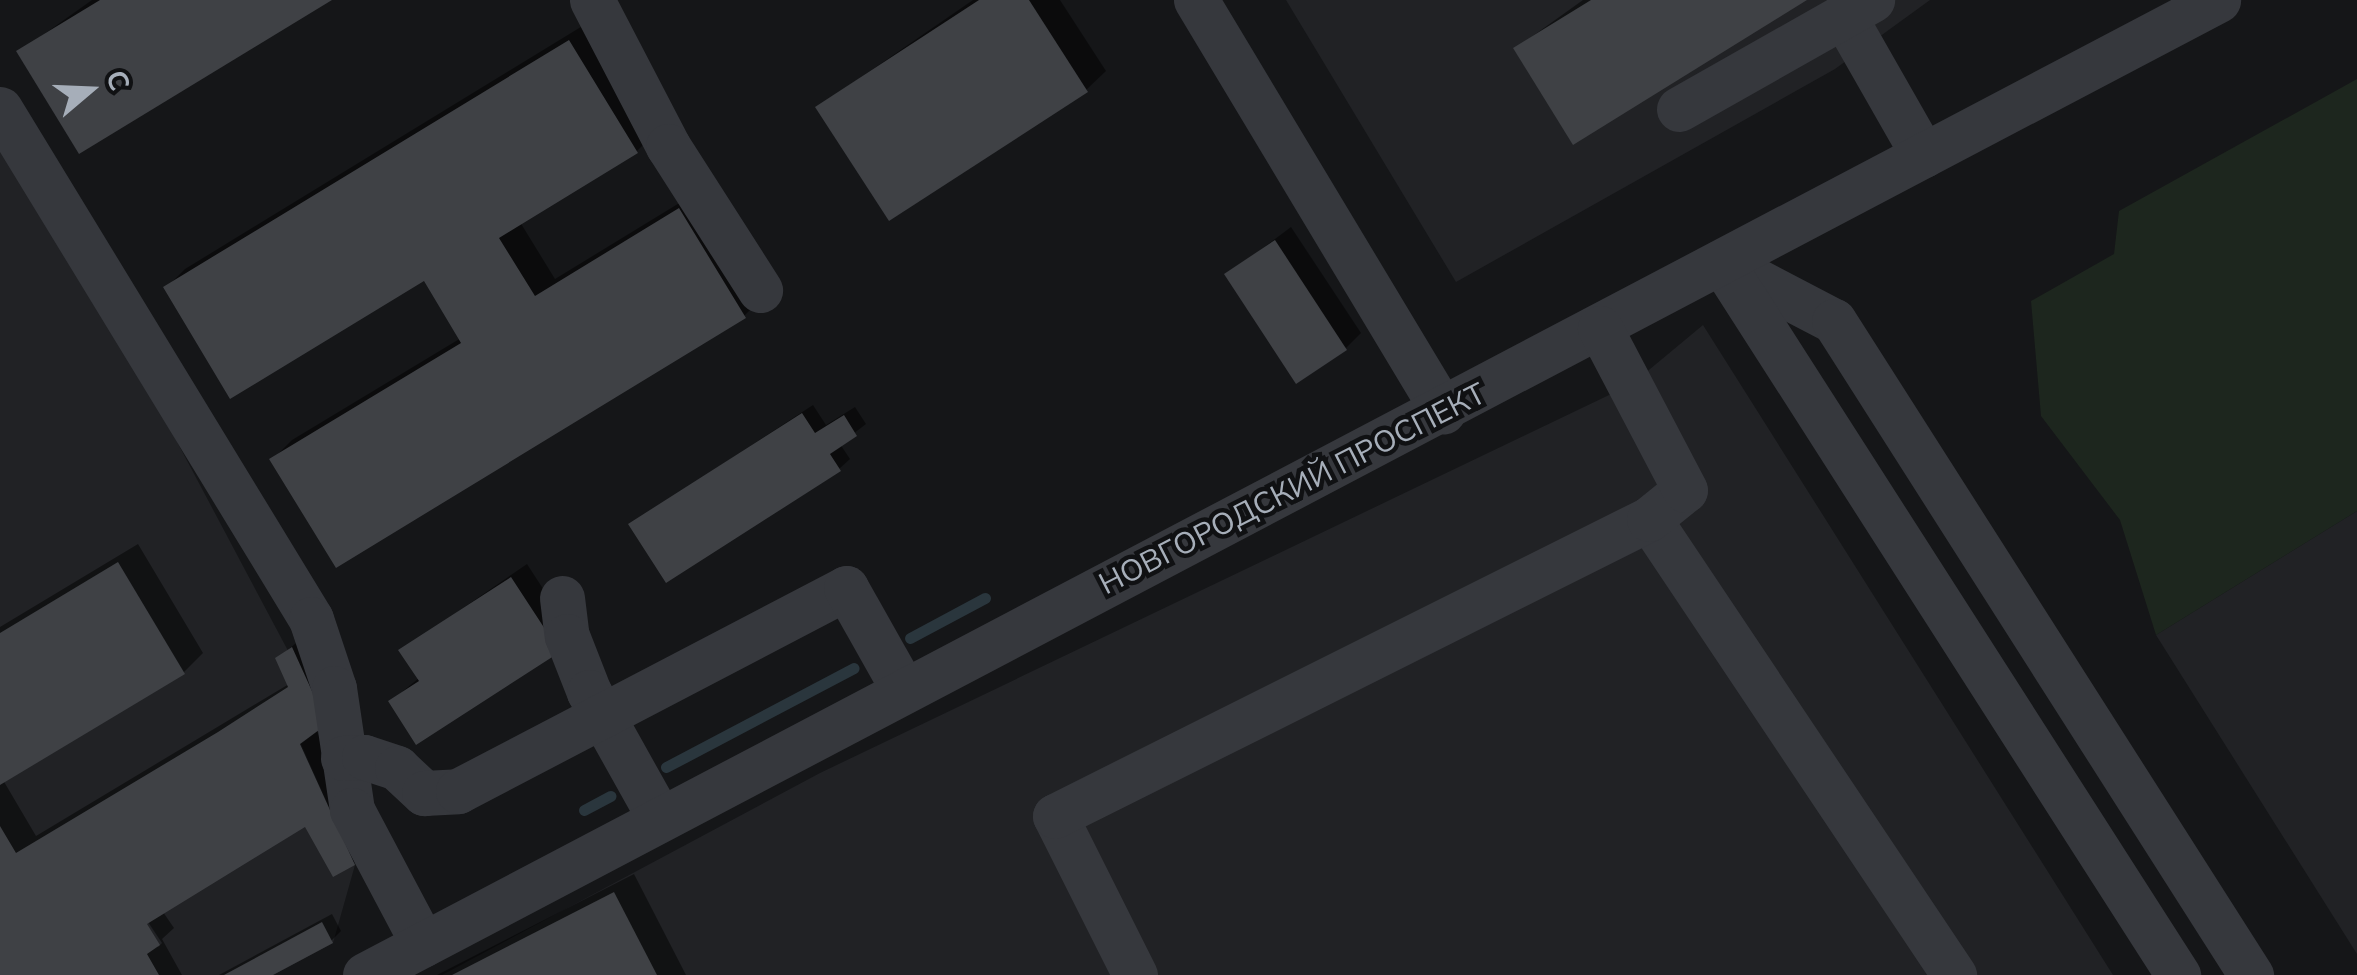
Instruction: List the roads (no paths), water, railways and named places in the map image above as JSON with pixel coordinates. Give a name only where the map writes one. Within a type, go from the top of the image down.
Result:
[{"type":"street","points":[[592,0],[668,146],[760,290]]},
{"type":"street","points":[[1196,0],[1442,412]]},
{"type":"street","name":"НОВГОРОДСКИЙ ПРОСПЕКТ","points":[[366,975],[902,689],[1442,412],[2218,0]]},
{"type":"street","points":[[1679,109],[1858,9],[1923,155]]},
{"type":"street","points":[[0,109],[312,619],[334,688],[352,810],[424,944]]},
{"type":"street","points":[[1721,262],[2178,975]]},
{"type":"street","points":[[1721,262],[1834,321],[2251,975]]},
{"type":"street","points":[[1135,975],[1055,816],[1649,519],[1684,490],[1600,328]]},
{"type":"street","points":[[1649,519],[1954,975]]},
{"type":"street","points":[[343,758],[364,756],[396,768],[424,793],[458,791],[846,588],[902,689]]},
{"type":"street","points":[[562,598],[567,636],[602,716],[659,817]]},
{"type":"waterway","points":[[910,638],[985,598]]},
{"type":"waterway","points":[[666,767],[854,668]]},
{"type":"waterway","points":[[584,810],[610,796]]}]
